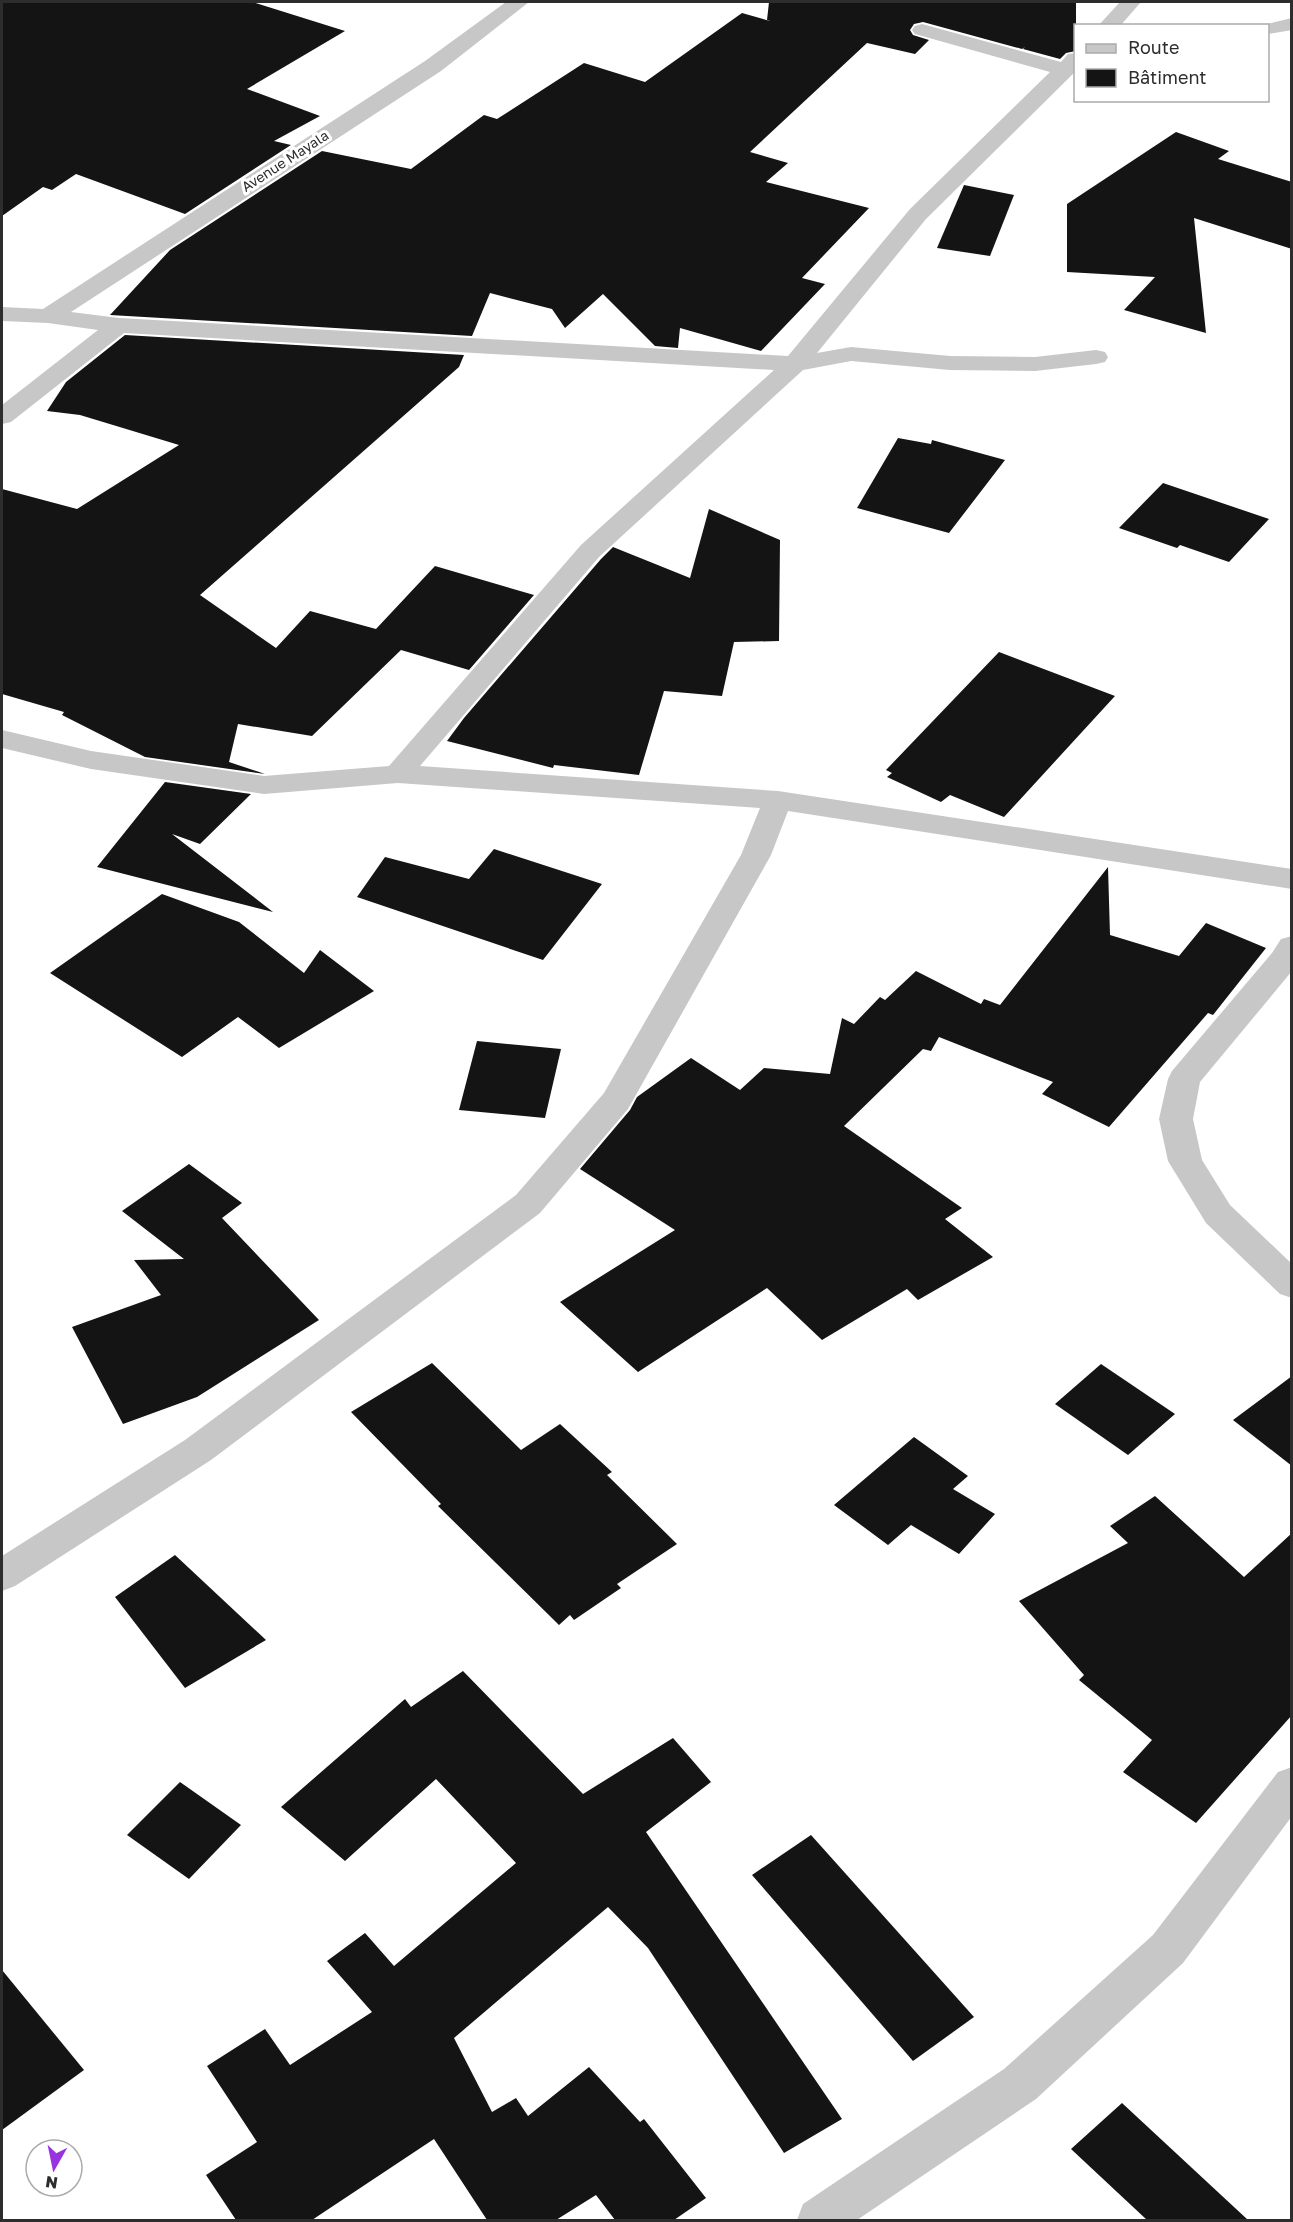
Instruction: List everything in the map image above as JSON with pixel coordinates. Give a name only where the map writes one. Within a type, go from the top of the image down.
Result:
[{"type":"street","name":"Avenue Mayala","points":[[48,316],[433,66],[519,2]]},
{"type":"street","points":[[1110,24],[1131,2]]},
{"type":"street","points":[[1269,28],[1292,24]]},
{"type":"street","points":[[922,30],[1072,63]]},
{"type":"street","points":[[398,774],[590,551],[795,364],[918,214],[1072,63]]},
{"type":"street","points":[[2,314],[48,316],[119,325],[795,364],[851,354],[950,363],[1035,364],[1096,357]]},
{"type":"street","points":[[2,417],[119,325]]},
{"type":"street","points":[[2,739],[91,760],[264,785],[398,774],[778,800],[1292,879]]},
{"type":"street","points":[[2,1575],[198,1450],[528,1204],[616,1101],[756,855],[778,800]]},
{"type":"street","points":[[1292,946],[1283,960],[1184,1079],[1176,1119],[1185,1161],[1218,1214],[1292,1285]]},
{"type":"street","points":[[819,2220],[1020,2084],[1168,1949],[1292,1784]]},
{"type":"building","points":[[2,2],[252,2],[345,31],[247,89],[320,116],[274,141],[291,145],[185,214],[76,174],[52,190],[43,187],[2,216]]},
{"type":"building","points":[[769,2],[1076,2],[1074,51],[1066,53],[1060,59],[1023,49],[1025,47],[1022,49],[923,22],[914,24],[910,30],[913,35],[929,40],[915,54],[867,43],[750,152],[788,163],[766,182],[869,208],[802,278],[825,284],[761,351],[680,328],[678,348],[655,346],[603,294],[565,328],[552,309],[490,293],[472,336],[110,315],[170,250],[322,151],[411,169],[484,115],[497,119],[584,63],[645,82],[742,13],[770,21],[767,20]]},
{"type":"building","points":[[1176,132],[1229,151],[1218,159],[1292,182],[1292,249],[1194,218],[1206,333],[1124,310],[1155,277],[1067,272],[1067,204]]},
{"type":"building","points":[[964,185],[1014,195],[990,256],[937,248]]},
{"type":"building","points":[[125,335],[464,355],[459,367],[200,595],[276,648],[310,611],[376,629],[435,566],[534,595],[469,670],[401,650],[312,736],[238,724],[229,762],[265,774],[145,757],[62,715],[64,712],[2,694],[2,489],[77,509],[179,445],[80,415],[47,411],[66,382]]},
{"type":"building","points":[[898,438],[931,444],[932,440],[1005,460],[949,533],[857,508]]},
{"type":"building","points":[[1163,483],[1269,519],[1229,562],[1180,545],[1177,548],[1119,528]]},
{"type":"building","points":[[709,509],[780,540],[779,641],[734,642],[722,696],[664,691],[639,775],[554,765],[553,768],[447,741],[464,718],[613,547],[690,578]]},
{"type":"building","points":[[999,652],[1115,696],[1004,817],[950,795],[941,802],[887,777],[892,773],[886,770]]},
{"type":"building","points":[[165,782],[251,794],[200,844],[172,834],[273,912],[97,867]]},
{"type":"building","points":[[494,849],[602,884],[543,960],[357,897],[385,857],[469,879]]},
{"type":"building","points":[[1108,867],[1110,935],[1179,956],[1206,923],[1266,948],[1213,1015],[1208,1013],[1109,1127],[1042,1094],[1053,1082],[939,1037],[931,1051],[923,1049],[844,1126],[962,1208],[945,1219],[993,1257],[918,1300],[907,1289],[822,1340],[767,1288],[638,1372],[560,1302],[675,1230],[580,1169],[630,1110],[637,1097],[691,1058],[740,1090],[764,1068],[830,1074],[842,1018],[854,1024],[880,997],[885,1000],[916,971],[981,1004],[984,999],[1000,1005]]},
{"type":"building","points":[[162,894],[239,922],[304,973],[320,950],[374,991],[279,1048],[238,1017],[182,1057],[50,973]]},
{"type":"building","points":[[477,1041],[561,1049],[545,1118],[459,1110]]},
{"type":"building","points":[[189,1164],[242,1203],[222,1218],[319,1320],[197,1397],[123,1424],[72,1327],[161,1295],[134,1260],[184,1259],[122,1211]]},
{"type":"building","points":[[432,1363],[521,1450],[560,1424],[612,1472],[607,1475],[677,1544],[617,1584],[621,1588],[574,1620],[570,1615],[559,1625],[438,1506],[441,1504],[351,1412]]},
{"type":"building","points":[[1101,1364],[1175,1414],[1128,1455],[1055,1404]]},
{"type":"building","points":[[1292,1376],[1292,1466],[1233,1420]]},
{"type":"building","points":[[914,1437],[968,1476],[953,1489],[995,1514],[959,1554],[911,1525],[888,1545],[834,1505]]},
{"type":"building","points":[[1155,1496],[1244,1577],[1292,1533],[1292,1715],[1196,1823],[1123,1772],[1152,1740],[1079,1680],[1084,1675],[1019,1601],[1128,1543],[1110,1526]]},
{"type":"building","points":[[175,1555],[266,1640],[185,1688],[115,1597]]},
{"type":"building","points":[[463,1671],[583,1794],[673,1738],[711,1782],[646,1832],[842,2119],[784,2153],[648,1948],[608,1907],[454,2038],[492,2112],[516,2098],[528,2116],[589,2067],[640,2122],[644,2119],[706,2198],[674,2220],[615,2220],[596,2195],[556,2220],[487,2220],[434,2139],[312,2220],[236,2220],[206,2175],[257,2142],[207,2066],[265,2029],[290,2065],[372,2012],[327,1961],[365,1933],[394,1966],[516,1863],[436,1779],[345,1861],[281,1807],[405,1699],[411,1707]]},
{"type":"building","points":[[180,1782],[241,1825],[189,1879],[127,1835]]},
{"type":"building","points":[[811,1835],[974,2017],[913,2061],[752,1875]]},
{"type":"building","points":[[2,1970],[84,2070],[2,2130]]},
{"type":"building","points":[[1122,2103],[1248,2220],[1147,2220],[1071,2149]]}]
